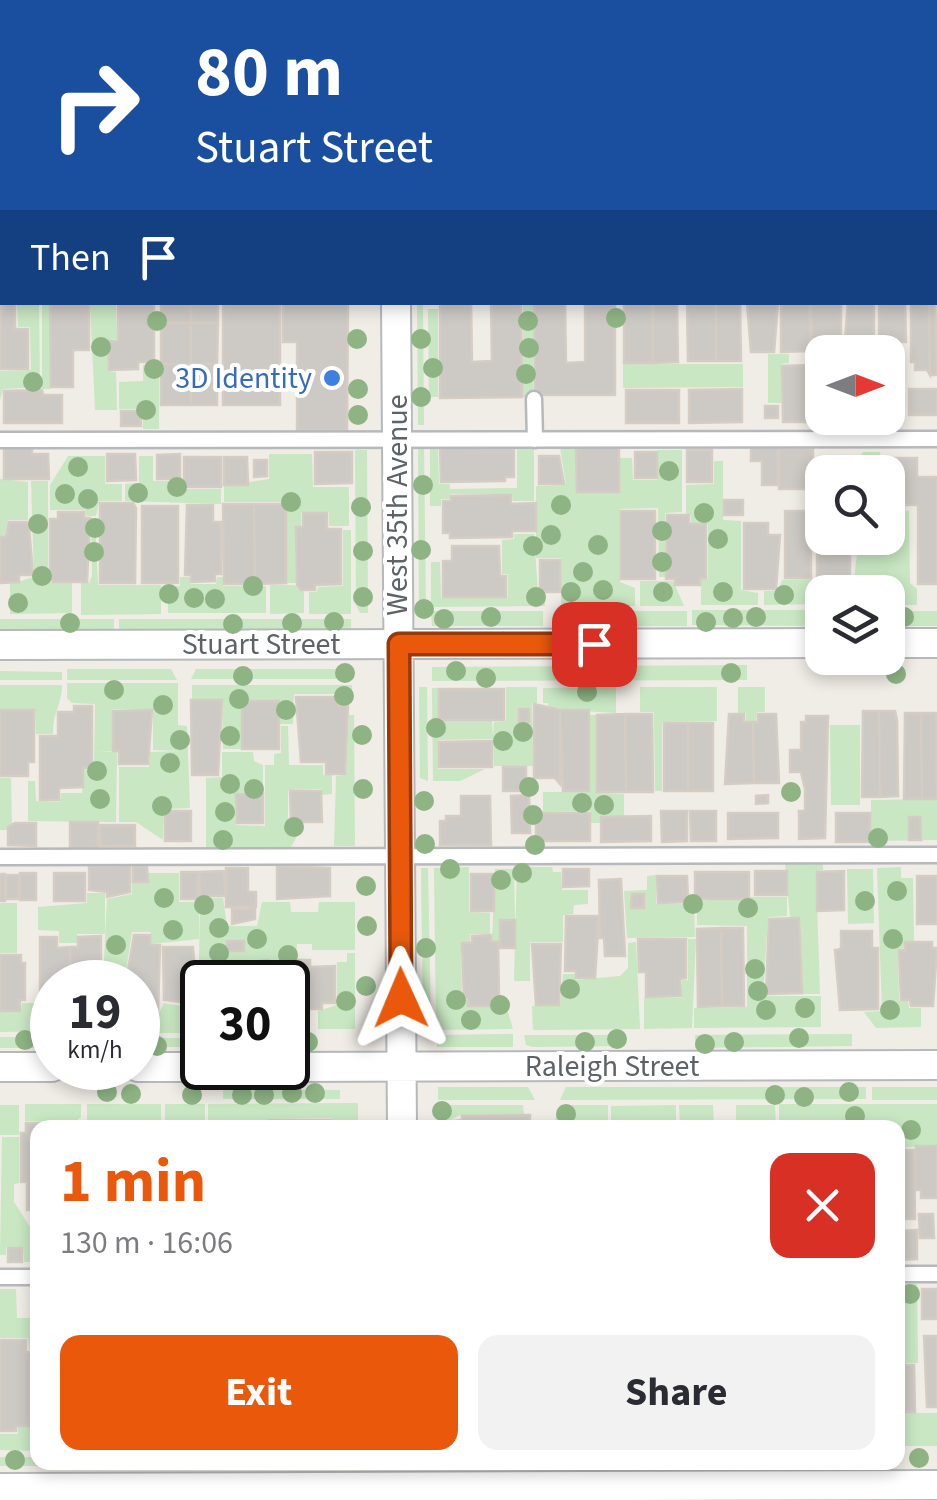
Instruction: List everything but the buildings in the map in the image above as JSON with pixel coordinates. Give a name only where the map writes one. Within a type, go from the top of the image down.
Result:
[{"type":"street","name":"West 35th Avenue","points":[[396,305],[402,1120]]},
{"type":"street","points":[[905,644],[937,643]]},
{"type":"street","name":"Stuart Street","points":[[0,644],[805,644]]},
{"type":"street","name":"Raleigh Street","points":[[310,1066],[937,1065]]},
{"type":"street","points":[[0,1067],[30,1067]]},
{"type":"street","points":[[0,1488],[405,1483],[937,1485]]},
{"type":"lane","points":[[534,399],[534,440]]},
{"type":"lane","points":[[0,440],[937,439]]},
{"type":"lane","points":[[0,857],[937,854]]},
{"type":"lane","points":[[905,1274],[937,1274]]},
{"type":"lane","points":[[0,1277],[30,1277]]},
{"type":"green space","points":[[17,305],[39,305],[40,387],[3,389],[0,400],[0,371],[31,370],[30,327],[18,327]]},
{"type":"green space","points":[[42,305],[50,305],[50,389],[42,389]]},
{"type":"green space","points":[[90,305],[116,305],[117,339],[107,340],[108,371],[116,372],[117,410],[95,410]]},
{"type":"green space","points":[[417,305],[423,305],[424,425],[418,425]]},
{"type":"green space","points":[[523,305],[533,305],[533,397],[523,397]]},
{"type":"green space","points":[[428,309],[438,309],[438,397],[429,397]]},
{"type":"green space","points":[[768,354],[789,354],[789,363],[781,364],[781,403],[768,403]]},
{"type":"green space","points":[[623,364],[743,364],[743,387],[623,388]]},
{"type":"green space","points":[[143,365],[159,365],[159,429],[143,429],[143,409],[119,409],[119,382],[143,381]]},
{"type":"green space","points":[[418,446],[424,446],[426,613],[419,613]]},
{"type":"green space","points":[[430,446],[438,446],[439,484],[450,484],[450,489],[517,488],[517,449],[534,449],[534,501],[513,501],[512,494],[450,494],[450,499],[441,499],[441,506],[430,506]]},
{"type":"green space","points":[[560,447],[576,447],[576,493],[620,493],[620,458],[632,458],[633,480],[658,480],[658,450],[682,450],[682,512],[665,513],[665,577],[659,577],[658,508],[620,509],[620,582],[635,588],[635,606],[561,606],[561,558],[536,558],[536,486],[566,485]]},
{"type":"green space","points":[[355,450],[367,450],[368,613],[360,613],[356,605]]},
{"type":"green space","points":[[269,454],[312,454],[313,487],[349,487],[349,526],[329,526],[329,512],[301,512],[301,526],[295,527],[296,583],[287,583],[287,502],[224,502],[224,486],[269,479]]},
{"type":"green space","points":[[68,456],[105,456],[105,484],[122,484],[122,501],[99,501],[96,516],[86,516],[85,510],[50,510],[50,485]]},
{"type":"green space","points":[[139,456],[153,456],[153,481],[181,481],[182,489],[221,489],[221,504],[125,501],[125,484],[139,483]]},
{"type":"green space","points":[[714,461],[723,461],[723,520],[741,521],[741,590],[758,593],[758,605],[701,605],[701,579],[708,579],[708,524],[691,523],[691,515],[686,515],[686,485],[714,484]]},
{"type":"green space","points":[[0,479],[28,482],[28,520],[8,520],[5,536],[0,536]]},
{"type":"green space","points":[[31,481],[48,481],[48,577],[52,583],[72,583],[72,613],[10,614],[10,584],[34,577]]},
{"type":"green space","points":[[905,510],[909,511],[910,583],[917,589],[917,605],[905,605],[905,575],[854,575],[857,555],[905,555]]},
{"type":"green space","points":[[91,518],[95,518],[98,585],[161,585],[161,614],[81,615],[81,583],[89,583],[92,576]]},
{"type":"green space","points":[[343,530],[351,530],[351,614],[309,614],[309,592],[317,592],[318,587],[343,586]]},
{"type":"green space","points":[[514,534],[534,534],[538,593],[545,593],[545,606],[431,607],[431,562],[440,562],[441,598],[508,598],[508,574],[502,574],[502,540],[514,539]]},
{"type":"green space","points":[[180,577],[190,577],[190,584],[216,584],[217,577],[223,577],[223,586],[266,586],[266,613],[168,613],[168,586],[180,586]]},
{"type":"green space","points":[[805,579],[805,604],[764,605],[764,591],[778,591],[782,580]]},
{"type":"green space","points":[[640,581],[673,581],[684,606],[640,606]]},
{"type":"green space","points":[[270,585],[294,585],[304,592],[304,613],[270,614]]},
{"type":"green space","points":[[692,610],[805,610],[805,626],[692,625]]},
{"type":"green space","points":[[431,611],[543,611],[543,626],[432,626]]},
{"type":"green space","points":[[558,611],[687,611],[687,626],[558,626]]},
{"type":"green space","points":[[905,611],[937,611],[937,626],[905,626]]},
{"type":"green space","points":[[0,619],[114,619],[114,630],[0,630]]},
{"type":"green space","points":[[119,619],[351,619],[351,630],[119,629]]},
{"type":"green space","points":[[747,665],[747,680],[432,681],[432,667]]},
{"type":"green space","points":[[67,669],[171,669],[177,680],[67,680]]},
{"type":"green space","points":[[196,669],[354,669],[354,679],[191,679]]},
{"type":"green space","points":[[0,671],[62,672],[62,680],[0,680]]},
{"type":"green space","points":[[67,683],[178,683],[178,725],[187,726],[190,808],[164,809],[163,840],[136,822],[119,822],[119,767],[149,767],[150,752],[182,751],[153,750],[153,709],[112,709],[112,751],[98,751],[117,752],[116,822],[28,821],[28,781],[35,781],[36,801],[60,802],[61,793],[82,793],[84,770],[94,769],[95,704],[72,703],[67,698]]},
{"type":"green space","points":[[0,685],[62,685],[53,734],[36,734],[35,709],[0,709]]},
{"type":"green space","points":[[192,685],[352,685],[352,703],[341,703],[340,694],[294,694],[293,724],[279,724],[279,701],[242,701],[241,749],[223,749],[222,699],[192,699]]},
{"type":"green space","points":[[419,687],[427,687],[428,781],[420,778]]},
{"type":"green space","points":[[506,687],[537,687],[537,703],[532,703],[533,766],[494,766],[493,739],[438,740],[438,769],[485,769],[460,781],[433,781],[432,688],[438,688],[438,721],[492,721],[493,736],[494,722],[506,721]]},
{"type":"green space","points":[[616,687],[616,713],[548,709],[548,703],[543,703],[543,688]]},
{"type":"green space","points":[[640,687],[717,687],[717,721],[662,722],[662,791],[655,791],[654,712],[640,712]]},
{"type":"green space","points":[[738,687],[765,687],[765,712],[757,712],[756,721],[746,721],[746,713],[738,713]]},
{"type":"green space","points":[[349,715],[354,715],[355,846],[334,846],[336,776],[346,775]]},
{"type":"green space","points":[[590,715],[596,715],[597,793],[624,794],[624,816],[600,816],[600,823],[591,823],[591,811],[543,812],[543,792],[590,792]]},
{"type":"green space","points":[[830,725],[860,725],[860,805],[831,805]]},
{"type":"green space","points":[[281,726],[288,726],[289,765],[323,765],[323,775],[332,775],[332,794],[322,795],[322,789],[288,790],[288,824],[303,825],[291,847],[206,848],[206,778],[222,777],[222,752],[253,752],[254,761],[263,765],[263,792],[235,793],[236,825],[265,826],[265,765],[274,765],[274,754],[281,753]]},
{"type":"green space","points":[[0,778],[11,778],[12,825],[7,830],[0,830]]},
{"type":"green space","points":[[937,799],[937,840],[871,841],[871,800]]},
{"type":"green space","points":[[785,863],[823,863],[823,870],[816,871],[820,994],[803,994],[800,917],[790,917]]},
{"type":"green space","points":[[469,867],[469,912],[490,913],[490,934],[470,934],[470,942],[461,943],[462,999],[467,1000],[467,1007],[494,1006],[494,999],[504,999],[513,1029],[436,1030],[434,868]]},
{"type":"green space","points":[[517,867],[552,867],[553,872],[561,872],[562,890],[588,890],[588,904],[574,905],[573,914],[563,915],[563,942],[530,942],[530,981],[514,981]]},
{"type":"green space","points":[[901,867],[901,878],[913,878],[914,941],[904,941],[904,948],[898,949],[899,1001],[908,1001],[909,1008],[921,1008],[921,1027],[876,1028],[864,1012],[882,1011],[877,868]]},
{"type":"green space","points":[[421,868],[428,868],[431,1028],[423,1028]]},
{"type":"green space","points":[[495,869],[514,869],[515,919],[499,919],[499,941],[492,941]]},
{"type":"green space","points":[[847,869],[873,869],[874,923],[848,924]]},
{"type":"green space","points":[[132,873],[179,873],[179,902],[199,902],[199,939],[151,944],[151,932],[132,932],[128,960],[104,960],[107,899],[132,894]]},
{"type":"green space","points":[[656,875],[656,904],[694,904],[695,937],[627,938],[624,891],[647,890],[647,876]]},
{"type":"green space","points":[[87,893],[105,893],[105,934],[77,934],[77,943],[59,943],[59,931],[38,930],[38,907],[87,903]]},
{"type":"green space","points":[[787,897],[787,916],[768,917],[763,996],[821,996],[821,1027],[694,1028],[694,1008],[747,1007],[747,926],[697,925],[697,901]]},
{"type":"green space","points":[[200,898],[223,898],[227,926],[257,926],[262,902],[290,902],[291,912],[318,912],[319,902],[355,902],[355,950],[312,950],[312,944],[297,944],[296,960],[199,960]]},
{"type":"green space","points":[[0,903],[17,903],[17,953],[0,953]]},
{"type":"green space","points":[[688,939],[696,939],[692,1028],[644,1029],[644,998],[682,998],[682,980],[688,980]]},
{"type":"green space","points":[[636,942],[640,1029],[533,1030],[532,1006],[560,1005],[563,974],[576,974],[576,980],[620,976],[628,968],[628,943]]},
{"type":"green space","points":[[347,953],[355,953],[355,1029],[318,1029],[318,1011],[337,1005],[337,962],[347,962]]},
{"type":"green space","points":[[22,1003],[30,1003],[30,1031],[0,1032],[0,1012],[21,1012]]},
{"type":"green space","points":[[164,1003],[180,1006],[180,1033],[160,1033]]},
{"type":"green space","points":[[513,1034],[513,1047],[437,1047],[437,1035]]},
{"type":"green space","points":[[852,1034],[852,1046],[695,1048],[695,1035]]},
{"type":"green space","points":[[524,1035],[625,1035],[625,1046],[533,1047],[526,1045]]},
{"type":"green space","points":[[0,1037],[30,1037],[30,1048],[0,1048]]},
{"type":"green space","points":[[160,1038],[180,1038],[180,1047],[160,1047]]},
{"type":"green space","points":[[438,1087],[528,1087],[535,1100],[438,1100]]},
{"type":"green space","points":[[566,1087],[866,1087],[866,1099],[560,1100]]},
{"type":"green space","points":[[872,1087],[937,1087],[937,1100],[872,1100]]},
{"type":"green space","points":[[223,1090],[340,1090],[340,1099],[223,1099]]},
{"type":"green space","points":[[358,1103],[358,1120],[208,1120],[208,1104]]},
{"type":"green space","points":[[25,1104],[81,1104],[78,1120],[25,1121]]},
{"type":"green space","points":[[87,1104],[161,1104],[161,1120],[87,1120]]},
{"type":"green space","points":[[165,1104],[205,1104],[205,1120],[165,1120]]},
{"type":"green space","points":[[779,1104],[937,1104],[937,1145],[905,1147],[905,1120],[779,1120]]},
{"type":"green space","points":[[0,1105],[19,1105],[19,1135],[0,1135]]},
{"type":"green space","points":[[437,1105],[523,1105],[524,1114],[460,1115],[452,1120],[437,1120]]},
{"type":"green space","points":[[560,1105],[608,1105],[608,1120],[555,1120]]},
{"type":"green space","points":[[676,1105],[676,1120],[611,1120],[611,1106]]},
{"type":"green space","points":[[679,1105],[713,1105],[714,1120],[680,1120]]},
{"type":"green space","points":[[736,1105],[775,1105],[776,1120],[736,1120]]},
{"type":"green space","points":[[2,1137],[19,1137],[19,1183],[14,1184],[14,1202],[30,1227],[30,1262],[24,1262],[23,1247],[6,1247],[6,1255],[0,1255]]},
{"type":"green space","points":[[905,1284],[917,1284],[918,1363],[905,1363]]},
{"type":"green space","points":[[0,1289],[16,1289],[17,1318],[30,1318],[30,1350],[28,1338],[0,1338]]},
{"type":"green space","points":[[905,1413],[937,1413],[937,1446],[905,1446]]},
{"type":"green space","points":[[18,1427],[30,1427],[30,1451],[0,1450],[0,1434],[18,1434]]},
{"type":"green space","points":[[0,1457],[30,1457],[30,1466],[0,1466]]},
{"type":"place","name":"3D Identity","points":[[332,378]]},
{"type":"route","points":[[401,998],[399,644],[594,644]]}]
